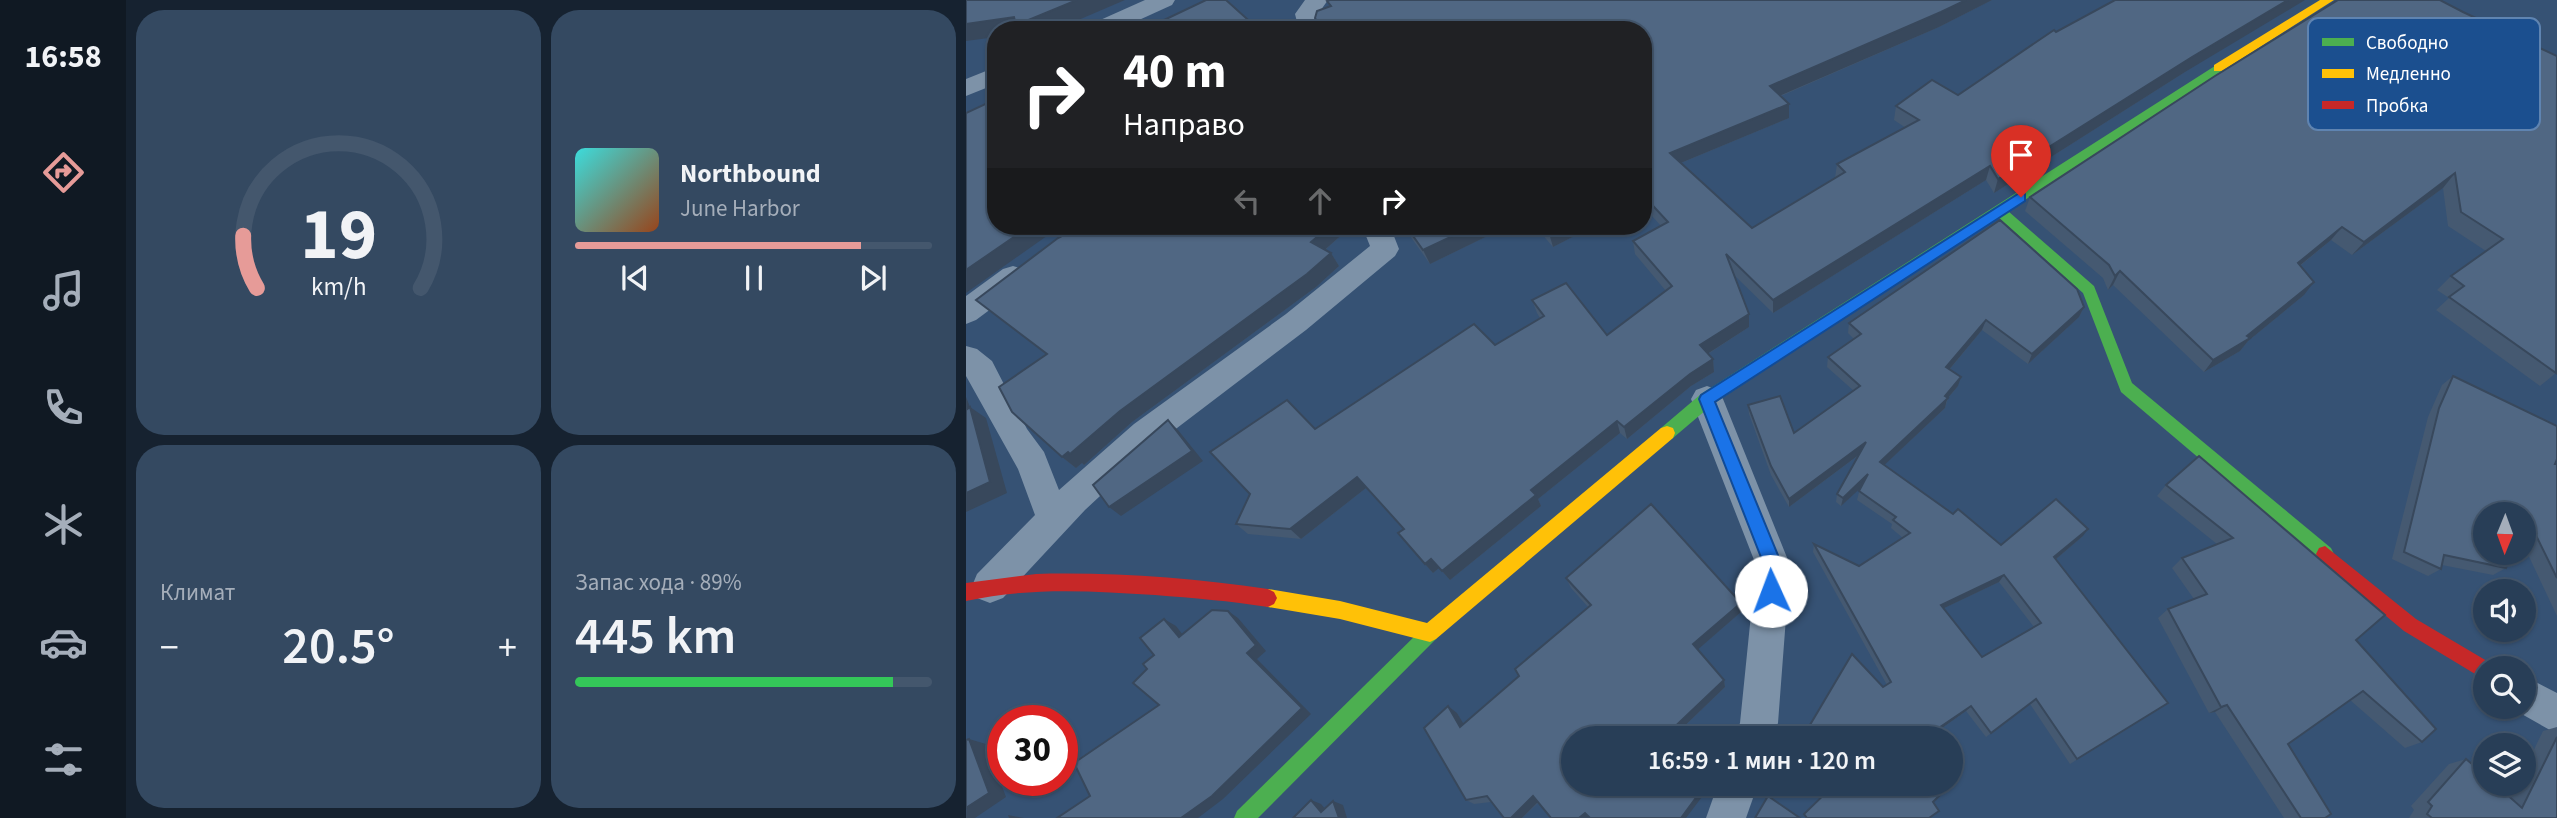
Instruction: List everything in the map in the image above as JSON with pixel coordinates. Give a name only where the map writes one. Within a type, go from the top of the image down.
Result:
[{"type":"street","points":[[1244,818],[1430,633],[1706,399],[2196,81],[2328,0]]},
{"type":"street","points":[[1118,21],[1164,1]]},
{"type":"street","points":[[966,88],[987,79]]},
{"type":"street","points":[[1999,211],[2090,290],[2126,387],[2410,625],[2473,664]]},
{"type":"street","points":[[978,589],[1144,434],[1296,323],[1385,249],[1380,235]]},
{"type":"street","points":[[966,312],[1037,259]]},
{"type":"street","points":[[966,358],[981,370],[1016,439],[1032,462],[1054,519]]},
{"type":"street","points":[[1706,399],[1773,565],[1758,726]]},
{"type":"street","points":[[978,589],[1083,581],[1238,593],[1340,610],[1430,633]]},
{"type":"street","points":[[2536,702],[2557,715]]},
{"type":"street","points":[[1726,818],[1734,796]]},
{"type":"building","points":[[966,0],[1077,0],[1026,21],[1015,21],[1014,17],[966,24]]},
{"type":"building","points":[[1206,0],[1226,0],[1249,21],[1162,21]]},
{"type":"building","points":[[1966,0],[1770,86],[1789,104],[1670,153],[1752,228],[1845,172],[1837,164],[1919,120],[1896,106],[1932,80],[1958,95],[2054,30],[2056,32],[2115,0],[2288,0],[1998,179],[1990,166],[1773,300],[1726,254],[1749,314],[1700,345],[1713,359],[1624,427],[1617,421],[1531,490],[1536,495],[1442,571],[1431,559],[1425,564],[1398,533],[1404,529],[1357,477],[1290,529],[1236,524],[1250,494],[1210,452],[1287,400],[1315,429],[1474,324],[1495,345],[1544,316],[1532,300],[1566,283],[1607,335],[1672,286],[1633,241],[1644,235],[1652,235],[1652,231],[1668,222],[1652,205],[1652,21],[1317,21],[1317,11],[1331,6],[1327,1]]},
{"type":"building","points":[[2338,0],[2440,0],[2476,18],[2309,18]]},
{"type":"building","points":[[2308,19],[2308,130],[2540,130],[2540,48],[2557,56],[2556,373],[2449,297],[2464,286],[2451,276],[2503,239],[2461,212],[2455,173],[2364,242],[2342,227],[2298,263],[2314,282],[2247,336],[2250,338],[2213,360],[2120,271],[2115,276],[2109,265],[2030,197]]},
{"type":"building","points":[[987,103],[987,235],[1017,235],[966,270],[966,113]]},
{"type":"building","points":[[2000,220],[2077,289],[2084,307],[2032,354],[1986,320],[1946,367],[1961,377],[1945,396],[1948,398],[1880,462],[1953,514],[1958,509],[2001,545],[2056,499],[2088,529],[2054,557],[2168,703],[2077,759],[2036,699],[1991,733],[1971,706],[1942,726],[1809,726],[1852,654],[1883,687],[1891,682],[1814,544],[1859,566],[1910,533],[1893,520],[1896,517],[1859,491],[1868,474],[1843,498],[1837,494],[1866,442],[1789,499],[1771,466],[1748,405],[1780,396],[1794,433],[1860,386],[1828,357],[1861,334],[1849,323]],"holes":[[[2004,575],[2041,623],[1982,657],[1941,605]]]},
{"type":"building","points":[[1064,235],[1319,235],[1311,242],[1331,253],[1307,274],[1120,411],[1070,454],[1068,452],[1062,457],[1012,412],[999,387],[1047,354],[976,300]]},
{"type":"building","points":[[1412,235],[1455,235],[1423,250]]},
{"type":"building","points":[[2453,376],[2557,426],[2557,578],[2536,535],[2536,502],[2473,502],[2473,561],[2444,555],[2441,569],[2404,552],[2439,408]]},
{"type":"building","points":[[970,407],[990,482],[966,493],[966,410]]},
{"type":"building","points":[[1168,420],[1192,451],[1109,507],[1093,485]]},
{"type":"building","points":[[2199,456],[2385,615],[2356,640],[2436,729],[2422,742],[2363,691],[2288,744],[2331,814],[2325,818],[2301,818],[2227,705],[2221,707],[2168,609],[2207,594],[2182,558],[2233,538],[2166,485]]},
{"type":"building","points":[[1651,504],[1741,603],[1693,644],[1724,680],[1675,726],[1561,726],[1561,796],[1697,796],[1681,818],[1590,818],[1585,813],[1579,818],[1551,818],[1533,796],[1511,818],[1504,818],[1487,796],[1466,800],[1424,728],[1448,706],[1460,727],[1519,676],[1515,669],[1591,605],[1566,578]]},
{"type":"building","points":[[1212,610],[1228,611],[1256,645],[1247,653],[1302,708],[1212,796],[1181,818],[1057,818],[1090,796],[1078,771],[1078,760],[1159,705],[1133,683],[1147,669],[1143,664],[1154,655],[1140,638],[1164,619],[1179,637]]},
{"type":"building","points":[[2557,737],[2557,818],[2432,818],[2427,814],[2432,806],[2428,802],[2466,759],[2473,765],[2473,796],[2508,796],[2522,808],[2528,796],[2536,796],[2536,780]]},
{"type":"building","points":[[969,739],[987,794],[966,808],[966,740]]},
{"type":"building","points":[[1768,796],[1800,818],[1755,818]]},
{"type":"building","points":[[1823,796],[1939,796],[1933,802],[1939,811],[1929,818],[1807,818],[1804,814]]},
{"type":"building","points":[[1311,800],[1321,812],[1333,801],[1339,818],[1293,818]]},
{"type":"traffic: fast","points":[[1667,433],[1707,399],[2218,68]]},
{"type":"traffic: fast","points":[[1999,211],[2089,290],[2126,387],[2325,554]]},
{"type":"traffic: fast","points":[[1244,818],[1430,633]]},
{"type":"traffic: slow","points":[[2218,68],[2328,0]]},
{"type":"traffic: slow","points":[[1268,598],[1340,610],[1430,633],[1667,433]]},
{"type":"traffic: jam","points":[[2325,554],[2410,625],[2473,664]]},
{"type":"traffic: jam","points":[[966,592],[1012,584],[1084,582],[1268,598]]},
{"type":"route","points":[[1771,591],[1773,565],[1706,399],[2021,197]]}]
